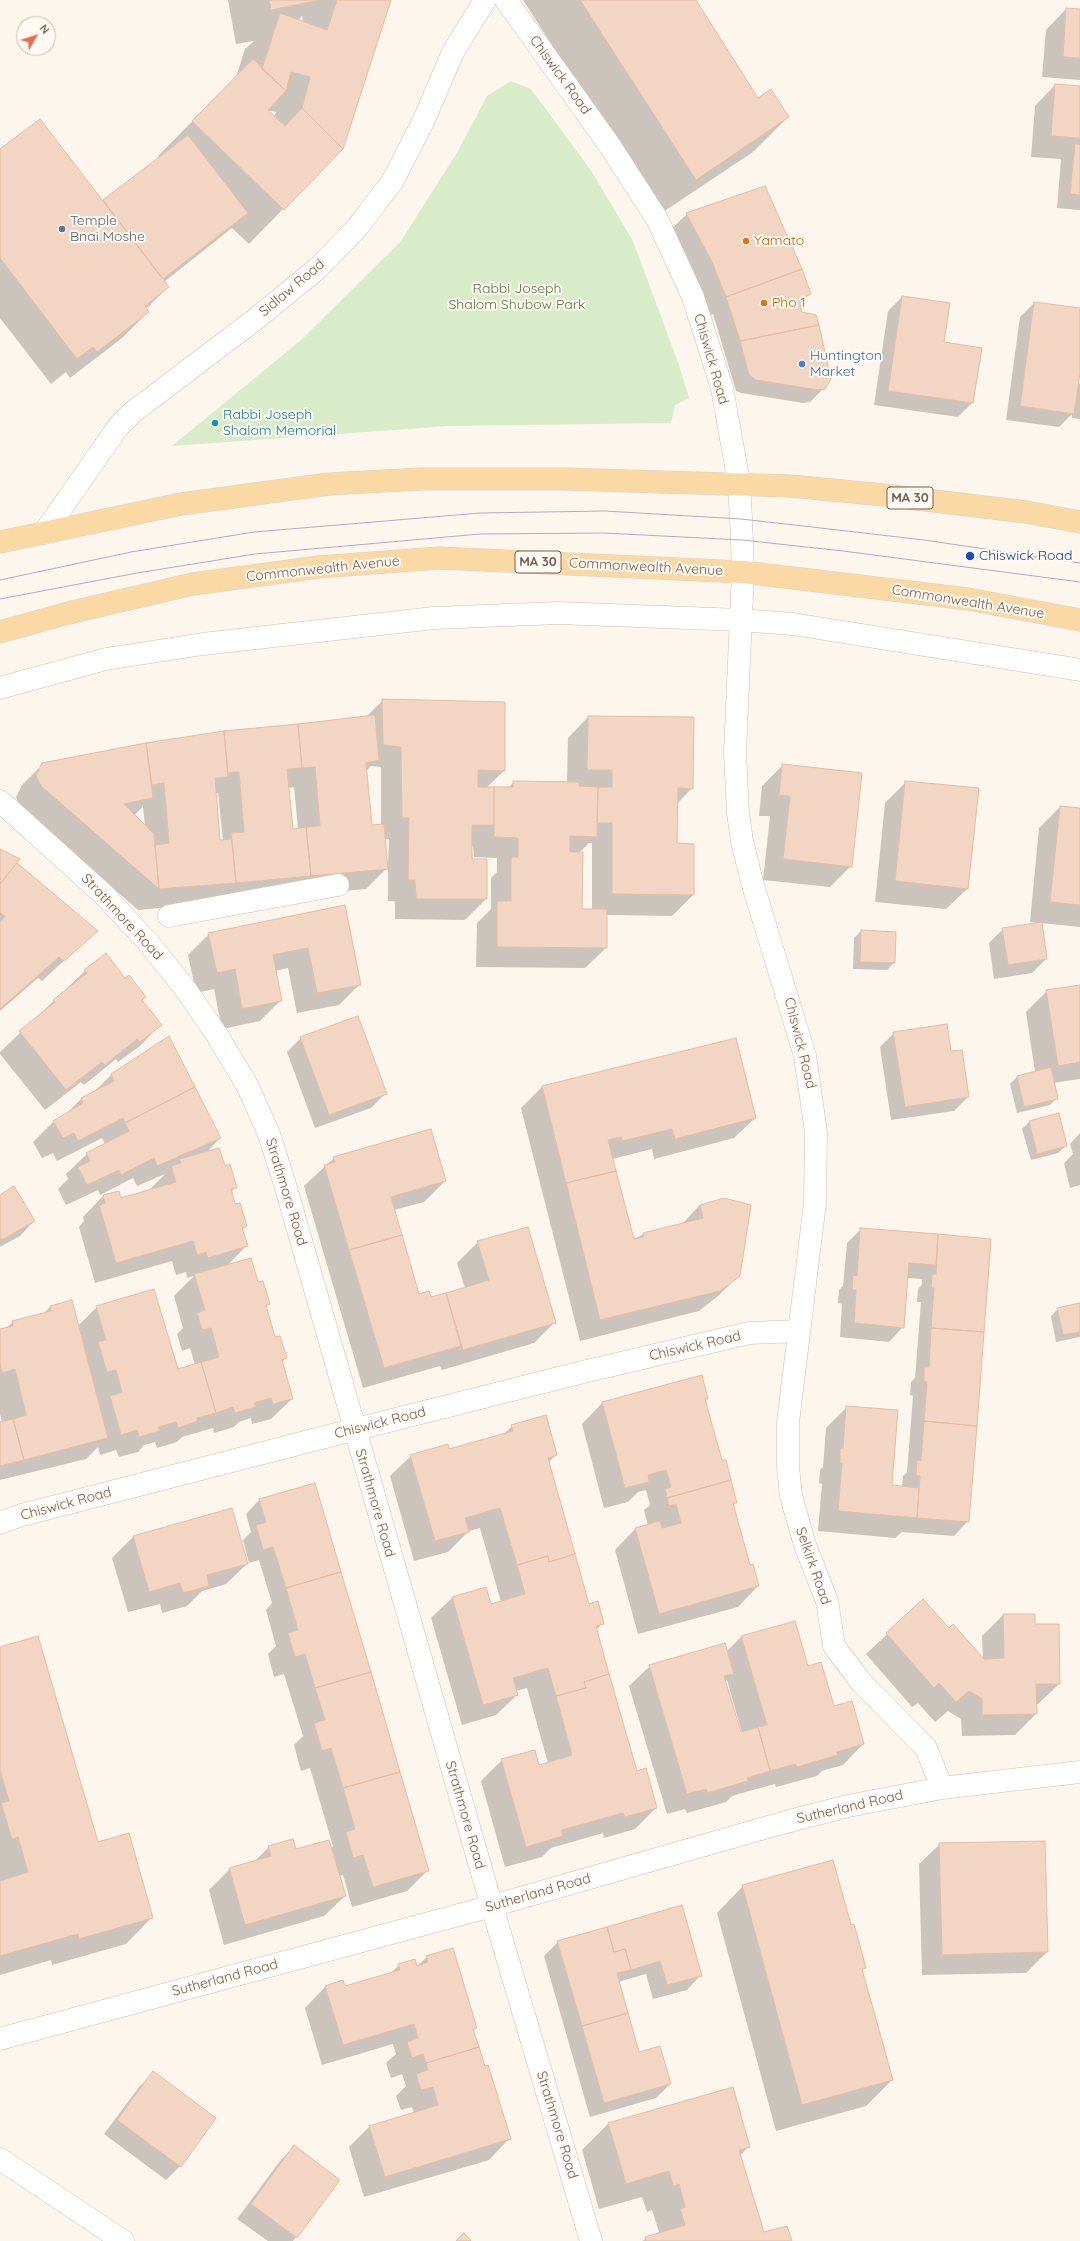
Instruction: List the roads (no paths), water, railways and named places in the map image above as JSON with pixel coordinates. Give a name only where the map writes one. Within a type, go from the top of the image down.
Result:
[{"type":"main road","name":"MA 30","points":[[0,542],[181,504],[330,484],[429,479],[564,479],[740,483],[884,495],[1026,512],[1080,522]]},
{"type":"main road","name":"Commonwealth Avenue","points":[[0,632],[68,612],[193,584],[319,567],[439,558],[743,572],[968,599],[1080,620]]},
{"type":"street","name":"Sidlaw Road","points":[[44,533],[118,426],[133,412],[257,318],[318,268],[356,228],[392,182],[423,122],[452,52],[485,0]]},
{"type":"street","name":"Chiswick Road","points":[[0,1523],[29,1514],[354,1430],[743,1335],[798,1331],[815,1203],[816,1132],[806,1056],[779,962],[752,882],[742,841],[738,813],[735,752],[743,572],[740,483],[722,388],[696,304],[657,219],[610,146],[506,0]]},
{"type":"street","points":[[0,688],[106,659],[203,644],[434,618],[558,613],[740,620],[793,624],[1080,670]]},
{"type":"street","name":"Strathmore Road","points":[[0,801],[103,894],[147,941],[184,987],[217,1035],[247,1085],[269,1134],[286,1188],[354,1430],[492,1906],[592,2241]]},
{"type":"street","points":[[169,916],[338,885]]},
{"type":"street","name":"Selkirk Road","points":[[798,1331],[787,1437],[791,1496],[805,1545],[827,1601],[834,1646],[861,1682],[926,1748],[942,1788]]},
{"type":"street","name":"Sutherland Road","points":[[0,2038],[492,1906],[782,1823],[848,1806],[942,1788],[1080,1772]]},
{"type":"street","points":[[0,2160],[123,2241]]},
{"type":"tram line","points":[[0,580],[131,552],[254,532],[480,513],[605,511],[741,519],[924,540],[1080,563]]},
{"type":"tram line","points":[[0,599],[137,573],[255,554],[480,534],[603,533],[742,540],[843,551],[1080,582]]},
{"type":"place","name":"Temple Bnai Moshe","points":[[62,229]]},
{"type":"place","name":"Yamato","points":[[746,241]]},
{"type":"place","name":"Pho 1","points":[[764,303]]},
{"type":"place","name":"Huntington Market","points":[[802,364]]},
{"type":"place","name":"Rabbi Joseph Shalom Memorial","points":[[215,423]]},
{"type":"place","name":"Chiswick Road","points":[[970,556]]},
{"type":"park label","name":"Rabbi Joseph Shalom Shubow Park","points":[[517,298]]}]
